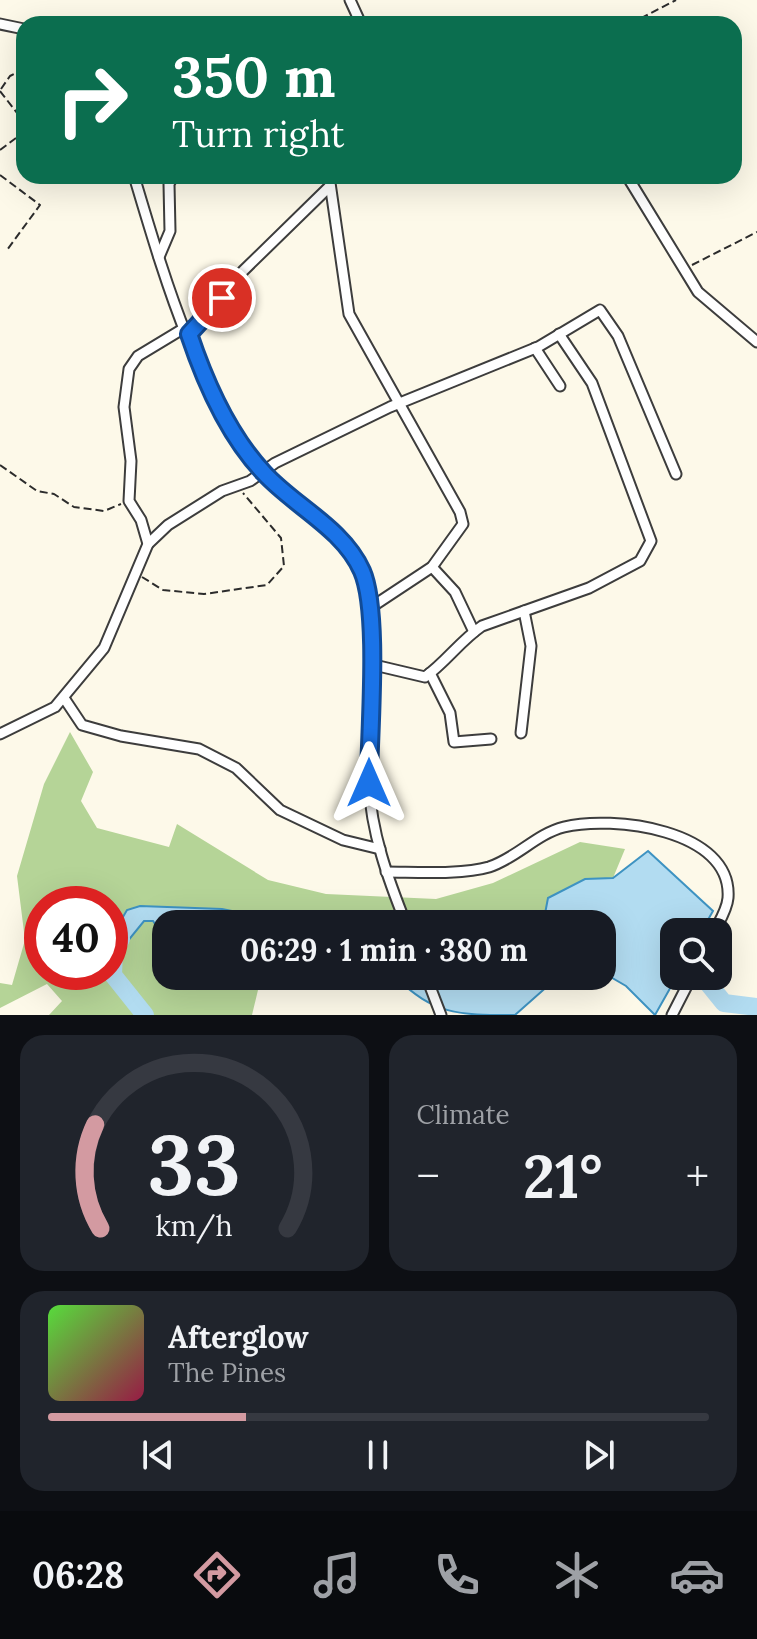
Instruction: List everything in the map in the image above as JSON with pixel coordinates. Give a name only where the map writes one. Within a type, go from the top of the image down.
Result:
[{"type":"street","points":[[136,184],[159,257],[201,370],[234,432],[263,472],[351,553],[362,572],[370,608],[369,783],[380,849],[400,910]]},
{"type":"street","points":[[159,257],[170,231],[169,184]]},
{"type":"street","points":[[148,544],[141,520],[129,501],[131,461],[124,407],[129,369],[138,356],[188,331],[326,184]]},
{"type":"street","points":[[329,184],[349,314],[460,512],[463,524],[432,567],[370,608]]},
{"type":"street","points":[[632,184],[683,269],[717,312],[757,342]]},
{"type":"street","points":[[0,734],[55,707],[64,698],[104,648],[148,544],[168,525],[275,463],[398,405],[535,348],[600,310],[618,336],[676,474]]},
{"type":"street","points":[[370,664],[425,677],[444,664],[474,632],[589,588],[640,561],[651,541],[592,383],[559,334]]},
{"type":"street","points":[[535,348],[560,386]]},
{"type":"street","points":[[432,567],[455,592],[474,632]]},
{"type":"street","points":[[521,733],[531,646],[524,611]]},
{"type":"street","points":[[430,673],[450,713],[454,742],[491,739]]},
{"type":"street","points":[[64,698],[82,725],[121,736],[199,749],[236,768],[280,810],[343,840],[380,849]]},
{"type":"street","points":[[386,872],[487,868],[561,828],[602,821],[698,843],[719,867],[728,898],[720,918]]},
{"type":"street","points":[[431,990],[441,1015]]},
{"type":"street","points":[[672,1015],[685,990]]},
{"type":"path","points":[[645,16],[676,0]]},
{"type":"path","points":[[16,73],[0,90],[16,111]]},
{"type":"path","points":[[0,175],[40,205],[7,250]]},
{"type":"path","points":[[683,269],[757,232]]},
{"type":"path","points":[[0,465],[37,491],[54,494],[74,507],[104,511],[129,501]]},
{"type":"path","points":[[134,572],[163,590],[204,594],[267,585],[284,566],[281,538],[237,486]]},
{"type":"green space","points":[[70,732],[93,772],[81,801],[97,828],[169,847],[177,824],[268,880],[326,894],[436,899],[493,883],[580,842],[625,849],[613,878],[585,879],[556,910],[128,910],[128,886],[24,886],[24,932],[17,876],[44,784]]},
{"type":"green space","points":[[152,920],[152,990],[258,990],[252,1015],[49,1015],[62,1001],[52,990],[128,990],[128,941],[144,921]]},
{"type":"green space","points":[[24,943],[24,990],[35,990],[0,1008],[0,983],[12,985]]},
{"type":"water","points":[[648,851],[713,911],[709,918],[660,918],[660,990],[669,990],[655,1015],[616,980],[616,910],[546,910],[548,898],[585,879],[613,878]]},
{"type":"water","points":[[140,906],[227,910],[152,910],[152,921],[144,921],[128,941],[128,910]]},
{"type":"water","points":[[410,990],[543,990],[515,1015],[462,1013],[422,999]]},
{"type":"waterway","points":[[125,990],[145,1015]]},
{"type":"waterway","points":[[713,990],[724,1003],[757,1007]]},
{"type":"route","points":[[222,298],[189,334],[201,370],[234,432],[263,472],[318,519],[351,553],[362,572],[370,608],[369,783]]}]
